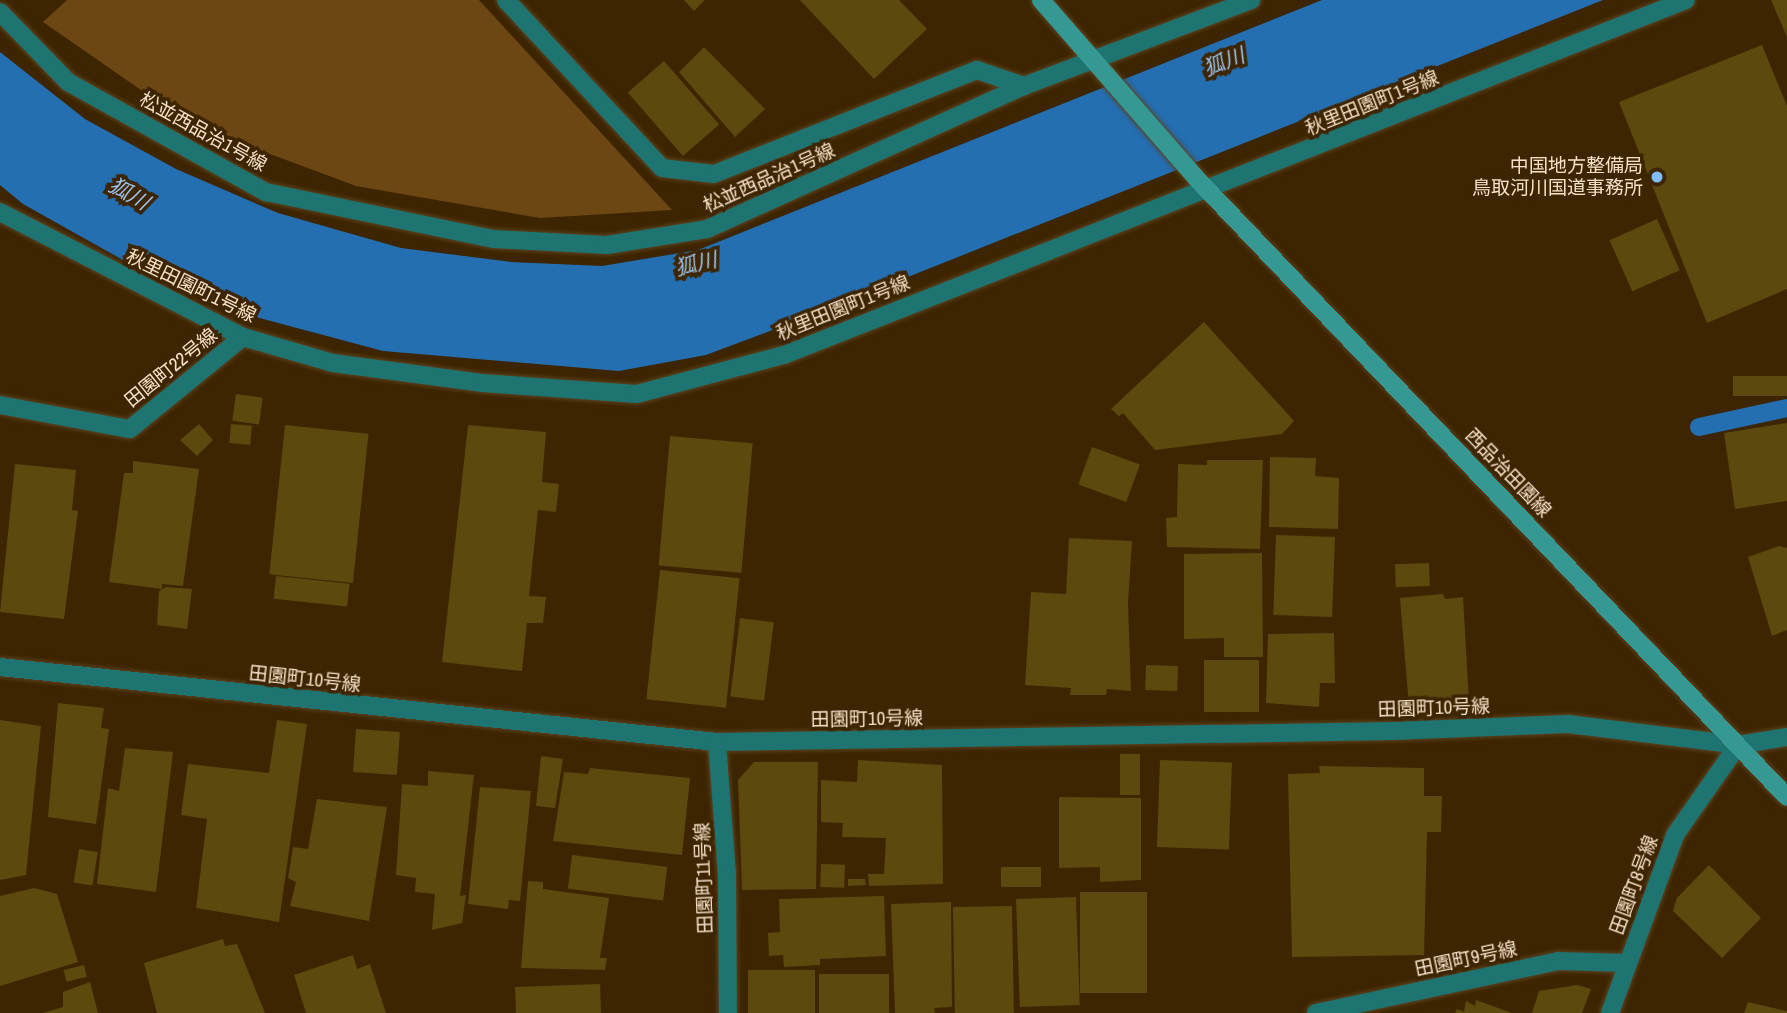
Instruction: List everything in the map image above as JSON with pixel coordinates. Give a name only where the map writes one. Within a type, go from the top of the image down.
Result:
[{"type":"street","points":[[506,0],[662,168],[714,174],[977,70],[1024,86]]},
{"type":"street","points":[[1041,0],[1101,69]]},
{"type":"street","name":"松並西品治1号線","points":[[0,12],[68,82],[266,192],[494,239],[607,245],[707,229],[1024,86],[1101,69],[1251,0]]},
{"type":"street","name":"秋里田園町1号線","points":[[0,212],[243,337],[333,363],[482,383],[637,394],[784,355],[1203,185],[1686,0]]},
{"type":"street","name":"西品治田園線","points":[[1101,69],[1203,185],[1787,797]]},
{"type":"street","name":"田園町22号線","points":[[0,405],[130,429],[243,337]]},
{"type":"street","name":"田園町10号線","points":[[0,667],[717,742],[1393,732],[1568,724],[1738,745],[1787,737]]},
{"type":"street","name":"田園町11号線","points":[[717,742],[727,876],[728,1013]]},
{"type":"street","name":"田園町8号線","points":[[1610,1013],[1675,835],[1738,745]]},
{"type":"street","name":"田園町9号線","points":[[1316,1013],[1558,961],[1627,963]]},
{"type":"shaded area","points":[[67,0],[479,0],[672,210],[540,218],[356,186],[190,124],[43,22]]},
{"type":"water","name":"狐川","points":[[1322,0],[1603,0],[815,314],[706,355],[619,371],[383,351],[241,313],[130,264],[23,204],[0,185],[0,52],[85,119],[176,169],[278,213],[401,248],[511,262],[602,266],[698,250]]},
{"type":"building","points":[[684,0],[705,0],[694,11]]},
{"type":"building","points":[[800,0],[899,0],[927,29],[874,79]]},
{"type":"building","points":[[1771,0],[1787,0],[1787,37]]},
{"type":"building","points":[[1762,45],[1787,106],[1787,289],[1707,323],[1619,102]]},
{"type":"building","points":[[704,47],[765,109],[735,137],[679,72]]},
{"type":"building","points":[[664,61],[719,124],[683,156],[628,92]]},
{"type":"building","points":[[1657,219],[1680,270],[1632,291],[1609,240]]},
{"type":"building","points":[[1204,322],[1294,421],[1282,434],[1155,450],[1123,413],[1119,416],[1111,409]]},
{"type":"building","points":[[1733,376],[1787,376],[1787,396],[1733,396]]},
{"type":"building","points":[[236,394],[263,398],[259,424],[232,421]]},
{"type":"building","points":[[1787,423],[1787,501],[1735,509],[1724,433]]},
{"type":"building","points":[[199,424],[213,440],[197,456],[180,440]]},
{"type":"building","points":[[231,424],[252,426],[250,445],[229,443]]},
{"type":"building","points":[[285,425],[369,434],[353,583],[269,574]]},
{"type":"building","points":[[468,425],[546,432],[542,482],[559,484],[556,512],[538,510],[529,596],[546,597],[543,623],[527,623],[522,671],[442,662]]},
{"type":"building","points":[[670,436],[753,443],[741,573],[659,566]]},
{"type":"building","points":[[1092,447],[1140,464],[1126,502],[1078,485]]},
{"type":"building","points":[[1270,457],[1316,458],[1315,476],[1339,478],[1338,529],[1269,527]]},
{"type":"building","points":[[1207,460],[1263,460],[1260,549],[1167,547],[1166,518],[1177,517],[1178,464],[1207,465]]},
{"type":"building","points":[[133,461],[199,469],[183,586],[162,584],[162,589],[109,582],[124,473],[133,473]]},
{"type":"building","points":[[15,464],[76,470],[72,510],[78,511],[64,619],[0,612]]},
{"type":"building","points":[[1276,535],[1335,537],[1332,617],[1273,615]]},
{"type":"building","points":[[1069,538],[1132,541],[1128,603],[1131,691],[1107,689],[1106,695],[1070,695],[1071,688],[1025,685],[1031,592],[1066,594]]},
{"type":"building","points":[[1779,546],[1787,548],[1787,630],[1772,636],[1748,557]]},
{"type":"building","points":[[1262,553],[1263,657],[1224,657],[1224,638],[1184,639],[1184,554]]},
{"type":"building","points":[[1429,563],[1430,586],[1396,587],[1395,564]]},
{"type":"building","points":[[660,570],[740,578],[726,708],[646,699]]},
{"type":"building","points":[[276,576],[350,584],[347,607],[274,599]]},
{"type":"building","points":[[166,587],[192,589],[187,629],[157,625],[159,591]]},
{"type":"building","points":[[1443,594],[1445,599],[1463,597],[1469,702],[1409,706],[1400,598]]},
{"type":"building","points":[[740,618],[774,622],[764,701],[730,696]]},
{"type":"building","points":[[1334,633],[1335,683],[1320,683],[1319,707],[1266,703],[1268,634]]},
{"type":"building","points":[[1204,660],[1259,660],[1259,712],[1204,712]]},
{"type":"building","points":[[1146,665],[1178,666],[1177,691],[1145,690]]},
{"type":"building","points":[[58,703],[104,708],[101,728],[109,729],[96,824],[48,817]]},
{"type":"building","points":[[0,720],[41,726],[26,875],[0,880]]},
{"type":"building","points":[[277,720],[307,724],[279,922],[196,908],[207,819],[181,815],[188,764],[269,773]]},
{"type":"building","points":[[356,729],[400,732],[397,775],[353,772]]},
{"type":"building","points":[[125,748],[173,752],[156,892],[97,884],[108,788],[119,791]]},
{"type":"building","points":[[1120,754],[1140,754],[1140,795],[1120,795]]},
{"type":"building","points":[[541,756],[563,759],[555,808],[536,806]]},
{"type":"building","points":[[858,760],[942,765],[943,884],[869,886],[868,874],[884,874],[886,838],[842,837],[843,823],[821,822],[821,780],[857,782]]},
{"type":"building","points":[[1160,760],[1232,763],[1229,849],[1157,847]]},
{"type":"building","points":[[754,762],[818,762],[816,889],[742,890],[738,780]]},
{"type":"building","points":[[1319,766],[1424,768],[1424,796],[1442,796],[1441,832],[1427,832],[1424,955],[1292,957],[1288,774],[1320,773]]},
{"type":"building","points":[[590,768],[690,778],[682,855],[553,841],[564,772],[588,774]]},
{"type":"building","points":[[428,771],[474,775],[460,896],[466,895],[462,923],[432,930],[435,894],[415,892],[416,878],[396,875],[402,784],[428,786]]},
{"type":"building","points":[[480,787],[531,791],[520,901],[509,900],[508,909],[468,904]]},
{"type":"building","points":[[1059,797],[1141,798],[1141,880],[1100,882],[1100,867],[1059,868]]},
{"type":"building","points":[[317,799],[387,807],[369,921],[290,906],[296,882],[288,878],[293,847],[308,849]]},
{"type":"building","points":[[79,849],[98,852],[92,886],[74,883]]},
{"type":"building","points":[[572,855],[667,867],[663,900],[568,889]]},
{"type":"building","points":[[821,864],[845,865],[844,888],[820,887]]},
{"type":"building","points":[[1709,865],[1761,918],[1722,958],[1673,911],[1677,898]]},
{"type":"building","points":[[1001,867],[1041,867],[1041,887],[1001,887]]},
{"type":"building","points":[[848,879],[865,879],[866,885],[848,886]]},
{"type":"building","points":[[528,881],[543,882],[543,889],[609,898],[600,958],[607,958],[605,970],[521,968]]},
{"type":"building","points":[[34,888],[57,894],[78,962],[0,986],[0,896]]},
{"type":"building","points":[[1080,892],[1147,892],[1147,993],[1080,993]]},
{"type":"building","points":[[884,896],[886,956],[820,959],[820,965],[784,967],[783,955],[769,956],[768,933],[780,932],[779,899]]},
{"type":"building","points":[[1076,897],[1080,1005],[1020,1007],[1016,899]]},
{"type":"building","points":[[951,902],[952,1007],[934,1008],[935,1013],[895,1013],[891,904]]},
{"type":"building","points":[[1012,906],[1014,1013],[955,1013],[953,907]]},
{"type":"building","points":[[223,939],[225,946],[237,944],[265,1013],[157,1013],[144,963]]},
{"type":"building","points":[[353,955],[357,969],[370,964],[386,1013],[306,1013],[294,975]]},
{"type":"building","points":[[84,965],[87,977],[67,982],[64,970]]},
{"type":"building","points":[[748,970],[815,970],[815,1013],[748,1013]]},
{"type":"building","points":[[819,974],[889,974],[889,1013],[819,1013]]},
{"type":"building","points":[[90,982],[98,1013],[43,1013],[63,1007],[63,992]]},
{"type":"building","points":[[600,984],[601,1013],[516,1013],[515,987]]},
{"type":"building","points":[[1577,985],[1591,989],[1582,1013],[1532,1013],[1539,991]]},
{"type":"building","points":[[1476,1000],[1512,1013],[1455,1013],[1457,1009],[1464,1012],[1466,1001],[1475,1006]]},
{"type":"building","points":[[1748,1002],[1787,1011],[1787,1013],[1744,1013]]},
{"type":"waterway","points":[[1699,427],[1787,408]]},
{"type":"place","name":"中国地方整備局 鳥取河川国道事務所","points":[[1657,177]]}]
